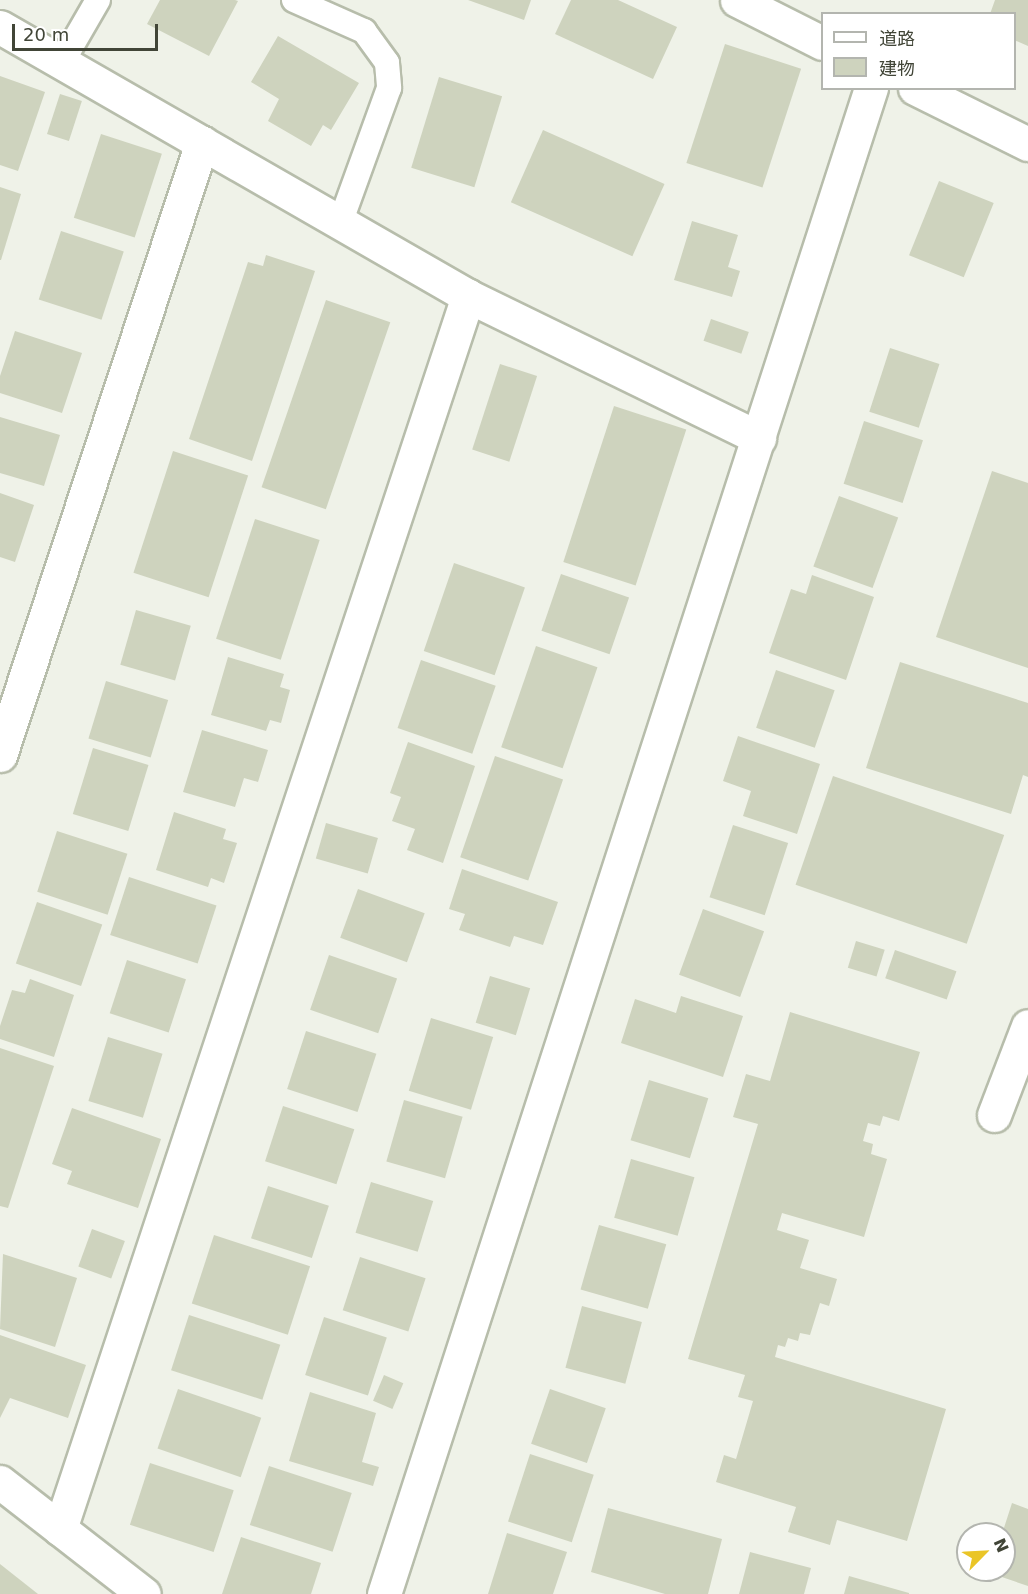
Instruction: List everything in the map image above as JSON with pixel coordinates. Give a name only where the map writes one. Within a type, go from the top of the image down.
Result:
[{"type":"street","points":[[737,0],[821,42]]},
{"type":"street","points":[[0,27],[468,296],[759,438]]},
{"type":"street","points":[[384,1594],[870,90]]},
{"type":"street","points":[[919,90],[1028,144]]},
{"type":"street","points":[[0,755],[202,142]]},
{"type":"street","points":[[60,1529],[468,296]]},
{"type":"street","points":[[994,1115],[1028,1026]]},
{"type":"street","points":[[0,1482],[144,1594]]},
{"type":"lane","points":[[61,64],[98,0]]},
{"type":"lane","points":[[294,0],[364,31],[387,63],[389,88],[340,223]]},
{"type":"building","points":[[160,0],[238,1],[209,56],[147,24]]},
{"type":"building","points":[[468,0],[531,0],[524,20]]},
{"type":"building","points":[[571,0],[618,0],[677,27],[653,79],[555,34]]},
{"type":"building","points":[[995,0],[1028,0],[1028,46],[1016,41],[1016,12],[991,12]]},
{"type":"building","points":[[278,36],[359,83],[331,130],[323,125],[311,146],[268,121],[279,99],[251,82]]},
{"type":"building","points":[[725,44],[801,69],[762,188],[686,163]]},
{"type":"building","points":[[0,76],[45,92],[18,171],[0,165]]},
{"type":"building","points":[[439,77],[502,96],[474,187],[411,168]]},
{"type":"building","points":[[60,94],[82,101],[69,141],[47,134]]},
{"type":"building","points":[[543,130],[665,184],[632,256],[511,202]]},
{"type":"building","points":[[101,134],[162,154],[135,237],[74,218]]},
{"type":"building","points":[[939,181],[994,203],[964,277],[909,255]]},
{"type":"building","points":[[0,187],[21,194],[1,260],[0,260]]},
{"type":"building","points":[[692,221],[738,235],[728,267],[740,271],[732,297],[674,280]]},
{"type":"building","points":[[61,231],[124,251],[102,320],[39,299]]},
{"type":"building","points":[[266,255],[315,271],[252,461],[189,439],[248,262],[263,266]]},
{"type":"building","points":[[326,300],[390,322],[326,509],[262,487]]},
{"type":"building","points":[[711,319],[749,332],[741,354],[704,341]]},
{"type":"building","points":[[15,331],[82,353],[62,413],[0,393],[0,376]]},
{"type":"building","points":[[890,348],[939,364],[919,428],[869,412]]},
{"type":"building","points":[[500,364],[537,376],[509,462],[472,450]]},
{"type":"building","points":[[614,406],[686,429],[636,585],[563,562]]},
{"type":"building","points":[[0,417],[60,435],[44,486],[0,473]]},
{"type":"building","points":[[864,421],[923,440],[903,503],[844,484]]},
{"type":"building","points":[[173,451],[248,475],[209,597],[133,573]]},
{"type":"building","points":[[992,471],[1028,483],[1028,668],[936,637]]},
{"type":"building","points":[[0,493],[34,505],[15,562],[0,557]]},
{"type":"building","points":[[839,496],[898,518],[873,588],[813,566]]},
{"type":"building","points":[[255,519],[320,540],[281,660],[216,639]]},
{"type":"building","points":[[454,563],[525,587],[495,675],[424,651]]},
{"type":"building","points":[[561,574],[629,597],[610,654],[541,631]]},
{"type":"building","points":[[812,575],[874,597],[846,680],[769,653],[791,589],[806,594]]},
{"type":"building","points":[[136,610],[191,626],[175,681],[120,665]]},
{"type":"building","points":[[536,646],[597,667],[563,768],[501,747]]},
{"type":"building","points":[[228,657],[284,674],[280,687],[290,690],[281,723],[270,720],[266,731],[211,715]]},
{"type":"building","points":[[421,660],[496,686],[472,754],[398,728]]},
{"type":"building","points":[[900,662],[1028,703],[1028,777],[1023,775],[1011,814],[866,768]]},
{"type":"building","points":[[776,670],[835,690],[815,748],[756,728]]},
{"type":"building","points":[[106,681],[168,700],[151,757],[88,738]]},
{"type":"building","points":[[202,730],[268,750],[258,782],[244,778],[235,807],[183,792]]},
{"type":"building","points":[[738,736],[820,764],[797,834],[743,816],[751,791],[723,781]]},
{"type":"building","points":[[408,742],[475,766],[443,863],[407,850],[415,829],[392,821],[401,797],[390,793]]},
{"type":"building","points":[[93,748],[148,765],[128,831],[73,814]]},
{"type":"building","points":[[495,756],[563,779],[528,881],[460,857]]},
{"type":"building","points":[[833,776],[1004,835],[967,944],[796,885]]},
{"type":"building","points":[[174,812],[226,829],[223,839],[237,843],[224,883],[211,878],[208,887],[156,870]]},
{"type":"building","points":[[326,823],[378,838],[368,873],[316,859]]},
{"type":"building","points":[[733,825],[788,843],[765,915],[710,897]]},
{"type":"building","points":[[57,831],[127,854],[108,915],[37,892]]},
{"type":"building","points":[[462,869],[558,902],[543,945],[514,936],[510,947],[459,930],[465,914],[449,909]]},
{"type":"building","points":[[129,877],[216,905],[198,963],[110,935]]},
{"type":"building","points":[[358,889],[425,913],[407,962],[340,938]]},
{"type":"building","points":[[37,902],[102,924],[81,986],[16,963]]},
{"type":"building","points":[[703,909],[764,931],[740,997],[679,975]]},
{"type":"building","points":[[856,941],[885,950],[877,977],[848,968]]},
{"type":"building","points":[[895,950],[956,971],[947,1000],[885,978]]},
{"type":"building","points":[[329,955],[397,978],[378,1033],[310,1010]]},
{"type":"building","points":[[127,960],[186,979],[169,1032],[110,1013]]},
{"type":"building","points":[[490,976],[530,988],[516,1035],[476,1023]]},
{"type":"building","points":[[30,979],[74,995],[54,1057],[0,1039],[0,1026],[12,990],[25,993]]},
{"type":"building","points":[[681,996],[743,1016],[723,1077],[621,1043],[635,999],[676,1013]]},
{"type":"building","points":[[790,1012],[920,1052],[899,1121],[883,1116],[880,1126],[868,1123],[863,1141],[873,1144],[871,1154],[887,1159],[864,1237],[782,1213],[777,1230],[809,1240],[800,1268],[837,1279],[829,1306],[820,1303],[810,1335],[800,1333],[798,1341],[788,1338],[785,1347],[778,1345],[775,1357],[946,1409],[907,1541],[837,1520],[830,1545],[788,1532],[796,1507],[716,1482],[724,1455],[736,1459],[753,1401],[738,1397],[745,1375],[688,1359],[758,1124],[733,1117],[746,1074],[770,1081]]},
{"type":"building","points":[[431,1018],[493,1037],[471,1110],[409,1091]]},
{"type":"building","points":[[306,1031],[376,1054],[358,1112],[287,1089]]},
{"type":"building","points":[[108,1037],[163,1054],[143,1118],[88,1101]]},
{"type":"building","points":[[0,1048],[54,1066],[8,1208],[0,1206]]},
{"type":"building","points":[[649,1080],[708,1098],[690,1158],[631,1140]]},
{"type":"building","points":[[404,1100],[463,1117],[445,1178],[386,1162]]},
{"type":"building","points":[[283,1106],[354,1129],[336,1184],[265,1161]]},
{"type":"building","points":[[72,1108],[161,1139],[138,1208],[67,1184],[72,1171],[52,1164]]},
{"type":"building","points":[[631,1159],[694,1177],[678,1236],[614,1218]]},
{"type":"building","points":[[371,1182],[433,1201],[418,1252],[356,1233]]},
{"type":"building","points":[[268,1186],[329,1206],[312,1258],[251,1238]]},
{"type":"building","points":[[599,1225],[666,1244],[648,1309],[581,1289]]},
{"type":"building","points":[[92,1229],[125,1241],[111,1279],[78,1267]]},
{"type":"building","points":[[214,1235],[310,1266],[288,1335],[192,1303]]},
{"type":"building","points":[[3,1254],[77,1278],[55,1347],[0,1329]]},
{"type":"building","points":[[360,1257],[426,1278],[408,1332],[343,1310]]},
{"type":"building","points":[[582,1306],[642,1322],[625,1384],[565,1368]]},
{"type":"building","points":[[189,1315],[280,1345],[262,1400],[171,1370]]},
{"type":"building","points":[[324,1317],[387,1337],[368,1395],[305,1375]]},
{"type":"building","points":[[0,1335],[86,1365],[68,1418],[10,1398],[0,1418]]},
{"type":"building","points":[[384,1375],[403,1383],[392,1409],[373,1401]]},
{"type":"building","points":[[178,1389],[261,1418],[241,1477],[157,1449]]},
{"type":"building","points":[[550,1389],[606,1408],[587,1463],[531,1444]]},
{"type":"building","points":[[310,1392],[376,1413],[362,1462],[379,1467],[373,1486],[289,1461]]},
{"type":"building","points":[[530,1454],[594,1475],[572,1542],[508,1522]]},
{"type":"building","points":[[150,1463],[234,1490],[214,1552],[130,1525]]},
{"type":"building","points":[[269,1466],[352,1493],[333,1552],[250,1525]]},
{"type":"building","points":[[1012,1503],[1028,1509],[1028,1586],[1016,1582],[1016,1522],[1006,1522]]},
{"type":"building","points":[[608,1508],[722,1539],[708,1594],[665,1594],[591,1572]]},
{"type":"building","points":[[507,1533],[567,1552],[553,1594],[488,1594]]},
{"type":"building","points":[[241,1537],[321,1563],[311,1594],[222,1594]]},
{"type":"building","points":[[750,1552],[811,1568],[804,1594],[739,1594]]},
{"type":"building","points":[[0,1564],[38,1594],[0,1594]]},
{"type":"building","points":[[849,1576],[909,1593],[909,1594],[844,1594]]}]
